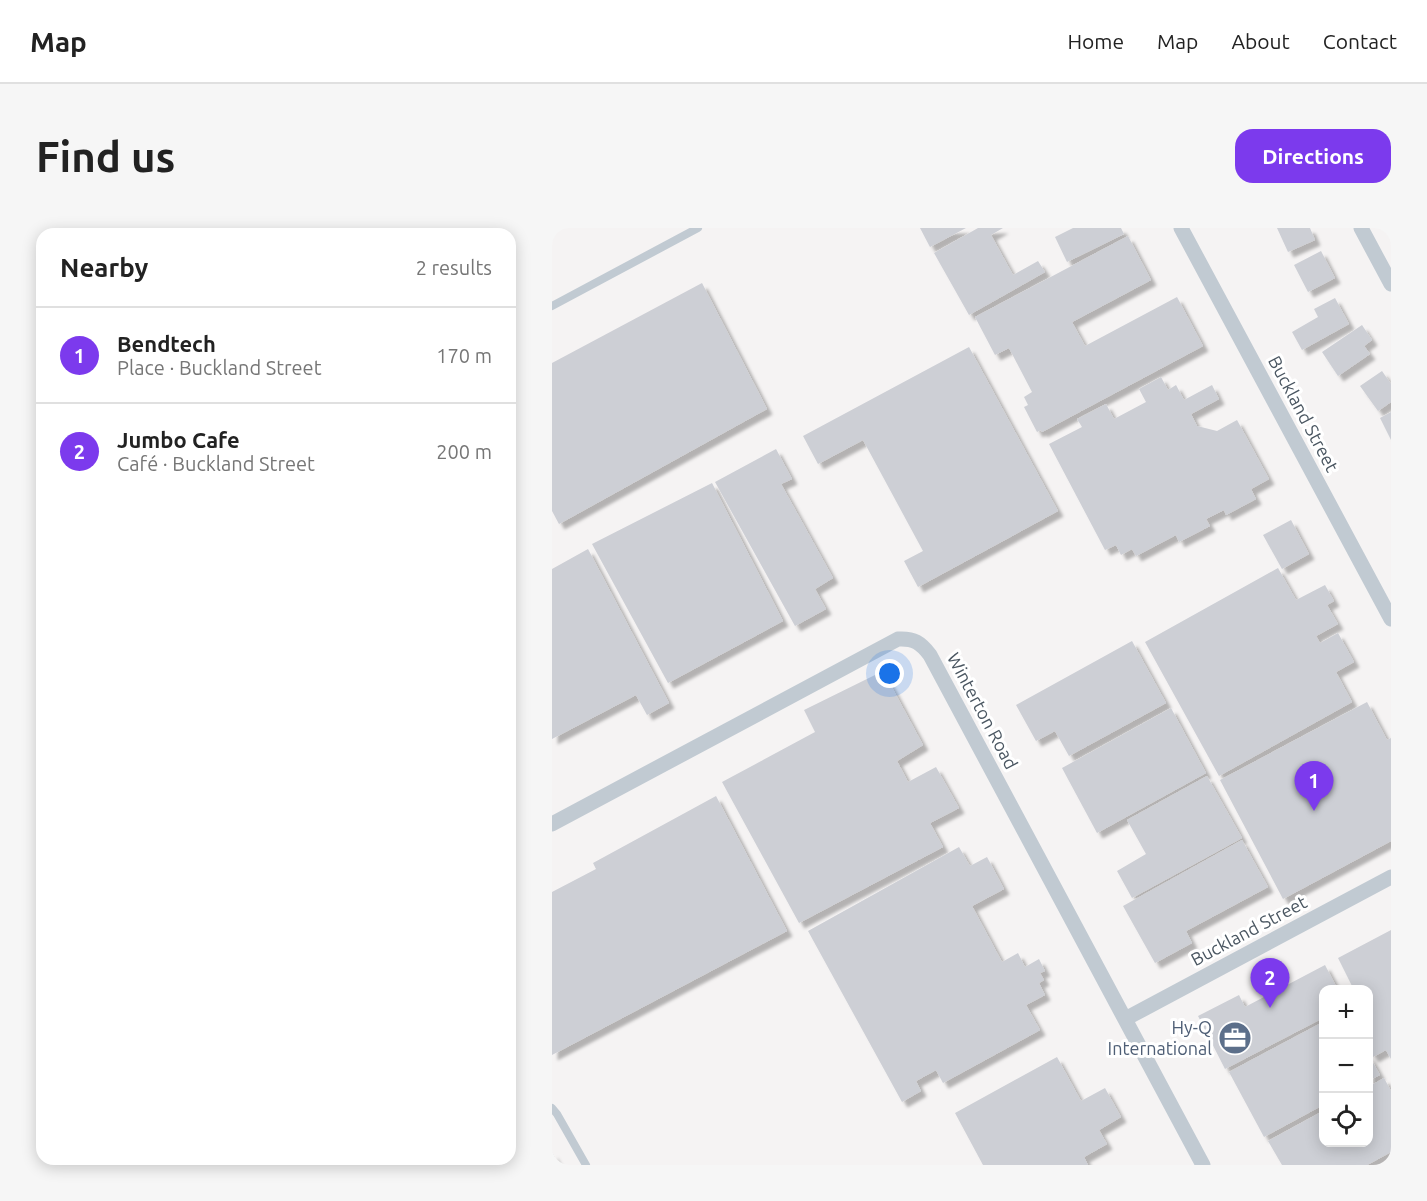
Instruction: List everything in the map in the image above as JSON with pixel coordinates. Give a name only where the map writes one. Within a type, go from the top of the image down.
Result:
[{"type":"street","name":"Buckland Street","points":[[1181,228],[1391,619]]},
{"type":"street","points":[[1360,228],[1391,284]]},
{"type":"street","name":"Winterton Road","points":[[552,824],[898,639],[909,638],[921,643],[1203,1165]]},
{"type":"street","name":"Buckland Street","points":[[1125,1019],[1391,877]]},
{"type":"lane","points":[[552,306],[698,228]]},
{"type":"lane","points":[[552,1108],[586,1165]]},
{"type":"building","points":[[920,228],[966,228],[930,247]]},
{"type":"building","points":[[978,228],[1003,228],[991,235],[1013,275],[1038,261],[1045,272],[969,315],[934,253]]},
{"type":"building","points":[[1073,228],[1121,228],[1124,234],[1067,262],[1055,237]]},
{"type":"building","points":[[1277,228],[1310,228],[1315,240],[1288,252]]},
{"type":"building","points":[[1128,236],[1151,280],[1072,322],[1085,346],[1177,297],[1203,346],[1042,432],[1041,430],[1037,432],[1024,407],[1028,405],[1024,397],[1032,392],[1009,348],[995,355],[975,317]]},
{"type":"building","points":[[1321,251],[1335,278],[1308,292],[1294,265]]},
{"type":"building","points":[[702,283],[767,409],[559,524],[552,511],[552,363]]},
{"type":"building","points":[[1335,298],[1349,324],[1302,350],[1292,332],[1318,317],[1314,309]]},
{"type":"building","points":[[1362,325],[1372,340],[1364,346],[1370,354],[1338,376],[1322,352]]},
{"type":"building","points":[[969,347],[1058,511],[918,587],[904,561],[923,551],[863,440],[818,464],[803,436]]},
{"type":"building","points":[[1382,371],[1391,384],[1391,402],[1378,411],[1360,386]]},
{"type":"building","points":[[1161,377],[1168,390],[1176,385],[1184,400],[1212,385],[1219,399],[1191,414],[1197,426],[1217,431],[1237,420],[1269,479],[1251,489],[1256,499],[1226,515],[1224,510],[1206,519],[1210,526],[1179,542],[1176,535],[1136,556],[1132,549],[1121,555],[1116,545],[1105,550],[1049,444],[1082,427],[1077,419],[1106,404],[1114,419],[1146,402],[1139,389]]},
{"type":"building","points":[[1391,412],[1391,440],[1380,418]]},
{"type":"building","points":[[776,449],[792,479],[781,484],[833,578],[815,589],[826,609],[795,626],[715,482]]},
{"type":"building","points":[[712,483],[783,621],[668,683],[592,544]]},
{"type":"building","points":[[1291,520],[1309,554],[1282,569],[1263,535]]},
{"type":"building","points":[[588,549],[669,703],[647,715],[636,695],[552,739],[552,569]]},
{"type":"building","points":[[1278,568],[1296,600],[1325,585],[1334,601],[1327,605],[1338,624],[1316,636],[1320,643],[1338,633],[1354,662],[1336,672],[1352,702],[1219,776],[1145,642]]},
{"type":"building","points":[[1132,641],[1166,703],[1069,756],[1055,731],[1036,741],[1016,705]]},
{"type":"building","points":[[875,675],[888,680],[923,745],[897,761],[908,782],[936,767],[959,808],[930,823],[943,847],[799,923],[722,782],[815,732],[804,710]]},
{"type":"building","points":[[1367,702],[1387,740],[1391,738],[1391,841],[1283,899],[1220,780]]},
{"type":"building","points":[[1171,708],[1206,773],[1097,833],[1062,768]]},
{"type":"building","points":[[1207,776],[1242,838],[1132,898],[1117,871],[1146,854],[1127,820]]},
{"type":"building","points":[[716,796],[787,931],[552,1055],[552,892],[596,869],[593,863]]},
{"type":"building","points":[[1242,840],[1268,887],[1186,931],[1192,943],[1155,963],[1123,906]]},
{"type":"building","points":[[959,847],[970,866],[987,857],[1004,889],[972,906],[1002,962],[1018,953],[1025,967],[1039,959],[1045,971],[1040,973],[1044,980],[1039,983],[1045,995],[1026,1005],[1040,1030],[943,1083],[936,1070],[916,1081],[921,1091],[902,1102],[808,931]]},
{"type":"building","points":[[1391,930],[1391,1059],[1386,1050],[1373,1057],[1373,985],[1352,985],[1338,958]]},
{"type":"building","points":[[1325,965],[1335,985],[1319,985],[1319,1020],[1225,1069],[1198,1016],[1239,995],[1245,1007]]},
{"type":"building","points":[[1319,1024],[1319,1107],[1264,1137],[1229,1072]]},
{"type":"building","points":[[1057,1057],[1081,1101],[1105,1088],[1121,1117],[1099,1130],[1107,1144],[1084,1157],[1088,1165],[983,1165],[955,1113]]},
{"type":"building","points":[[1373,1063],[1380,1075],[1373,1078]]},
{"type":"building","points":[[1384,1078],[1391,1091],[1391,1152],[1367,1165],[1282,1165],[1268,1141],[1319,1113],[1319,1147],[1373,1147],[1373,1084]]},
{"type":"building","points":[[552,1152],[559,1165],[552,1165]]},
{"type":"place","name":"Bendtech","points":[[1314,811]]},
{"type":"place","name":"Jumbo Cafe","points":[[1270,1008]]},
{"type":"place","name":"Hy-Q International","points":[[1235,1038]]}]
